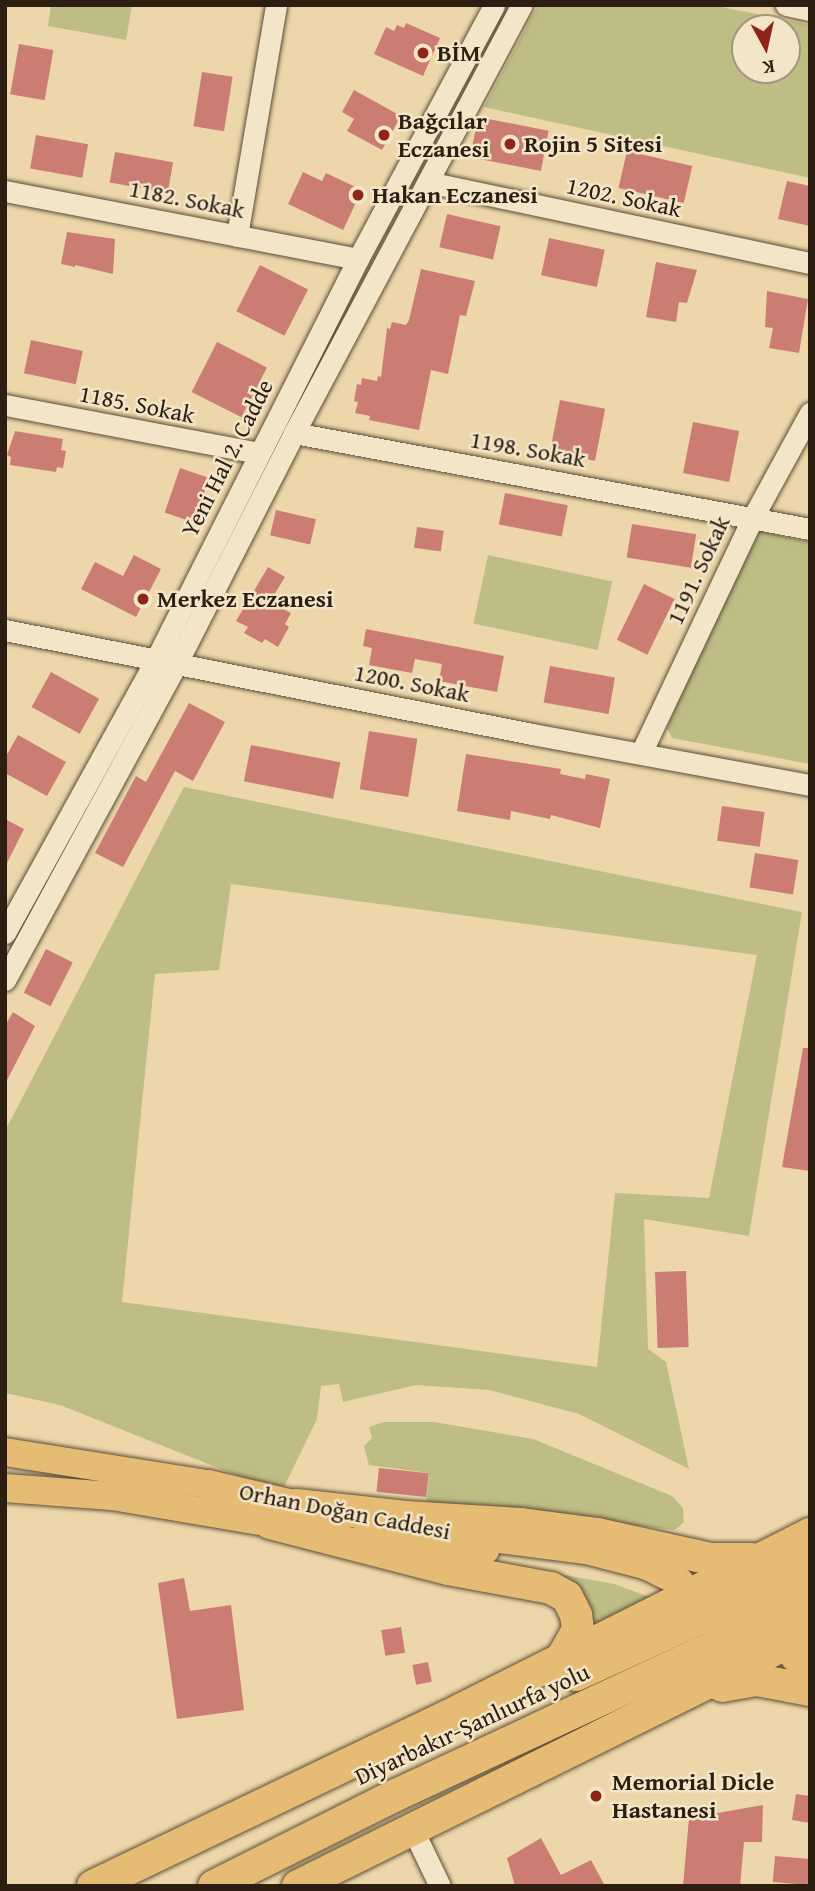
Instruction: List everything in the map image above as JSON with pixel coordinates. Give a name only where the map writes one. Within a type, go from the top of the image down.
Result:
[{"type":"highway","points":[[296,1505],[406,1517],[521,1524],[598,1534],[731,1562],[759,1558]]},
{"type":"highway","points":[[270,1523],[448,1569],[551,1588],[567,1597],[576,1615],[578,1630],[561,1660]]},
{"type":"highway","points":[[93,1886],[561,1660],[810,1534]]},
{"type":"highway","name":"Diyarbakır-Şanlıurfa yolu","points":[[137,1886],[267,1820],[810,1568]]},
{"type":"highway","name":"Diyarbakır-Şanlıurfa yolu","points":[[214,1886],[396,1795],[810,1602]]},
{"type":"highway","points":[[298,1886],[664,1705],[805,1652]]},
{"type":"highway","points":[[664,1705],[724,1685],[757,1680],[810,1690]]},
{"type":"main road","name":"Orhan Doğan Caddesi","points":[[5,1452],[208,1483],[296,1505],[426,1529],[586,1550],[645,1565],[671,1586],[626,1568],[572,1558],[446,1547],[270,1523],[111,1496],[5,1488]]},
{"type":"street","points":[[237,236],[276,5]]},
{"type":"street","name":"Yeni Hal 2. Cadde","points":[[5,933],[156,659],[358,259],[494,5]]},
{"type":"street","points":[[5,980],[177,663],[293,433],[522,5]]},
{"type":"street","points":[[786,5],[810,10]]},
{"type":"street","name":"1202. Sokak","points":[[428,182],[810,264]]},
{"type":"street","name":"1182. Sokak","points":[[5,191],[358,259]]},
{"type":"street","name":"1185. Sokak","points":[[5,405],[258,453]]},
{"type":"street","name":"1191. Sokak","points":[[641,753],[753,517],[810,413]]},
{"type":"street","name":"1198. Sokak","points":[[293,433],[810,529]]},
{"type":"street","name":"1200. Sokak","points":[[5,630],[810,785]]},
{"type":"street","points":[[413,1830],[440,1886]]},
{"type":"green space","points":[[51,5],[132,5],[126,40],[48,26]]},
{"type":"green space","points":[[538,5],[712,5],[756,14],[731,14],[731,84],[801,84],[801,23],[810,25],[810,178],[484,107]]},
{"type":"green space","points":[[749,524],[768,533],[810,542],[810,764],[672,738],[667,728]]},
{"type":"green space","points":[[488,555],[612,581],[598,650],[473,623]]},
{"type":"green space","points":[[184,787],[802,912],[749,1236],[644,1219],[648,1349],[666,1362],[689,1469],[579,1414],[489,1390],[416,1385],[343,1402],[339,1384],[321,1386],[317,1419],[281,1493],[60,1405],[5,1393],[5,1131]],"holes":[[[231,884],[757,955],[709,1198],[615,1193],[597,1367],[122,1302],[155,974],[219,970]]]},
{"type":"green space","points":[[384,1422],[434,1422],[533,1439],[672,1496],[683,1508],[684,1522],[675,1530],[426,1504],[429,1473],[369,1465],[364,1446],[372,1438],[369,1427]]},
{"type":"green space","points":[[554,1573],[614,1584],[658,1600],[592,1632]]},
{"type":"building","points":[[406,23],[440,38],[423,76],[374,54],[386,27],[394,31],[397,25],[404,28]]},
{"type":"building","points":[[19,44],[53,50],[45,100],[10,94]]},
{"type":"building","points":[[202,72],[233,77],[224,131],[193,126]]},
{"type":"building","points":[[354,90],[401,116],[382,150],[347,131],[354,119],[342,112]]},
{"type":"building","name":"Rojin 5 Sitesi","points":[[478,117],[549,131],[541,171],[470,157]]},
{"type":"building","points":[[36,135],[88,144],[82,178],[30,168]]},
{"type":"building","points":[[627,151],[692,166],[684,203],[618,188]]},
{"type":"building","points":[[115,152],[173,162],[168,193],[110,183]]},
{"type":"building","points":[[303,172],[322,181],[326,173],[362,190],[343,230],[288,204]]},
{"type":"building","points":[[787,181],[810,186],[810,226],[778,219]]},
{"type":"building","points":[[447,214],[501,226],[493,260],[439,247]]},
{"type":"building","points":[[67,232],[115,239],[113,274],[61,264]]},
{"type":"building","points":[[549,238],[605,250],[597,287],[541,275]]},
{"type":"building","points":[[656,262],[697,270],[687,303],[679,302],[676,322],[646,317]]},
{"type":"building","points":[[260,265],[308,290],[285,336],[236,311]]},
{"type":"building","points":[[421,269],[475,281],[466,316],[460,315],[448,374],[431,370],[419,430],[369,420],[370,416],[355,413],[358,402],[354,401],[357,384],[361,385],[362,378],[377,381],[378,376],[381,377],[387,328],[390,329],[392,322],[406,325],[409,320]]},
{"type":"building","points":[[767,291],[808,299],[799,353],[769,348],[773,328],[765,327]]},
{"type":"building","points":[[31,340],[83,351],[76,384],[24,373]]},
{"type":"building","points":[[217,342],[267,367],[241,417],[192,392]]},
{"type":"building","points":[[560,400],[605,409],[595,461],[550,452]]},
{"type":"building","points":[[693,422],[739,431],[729,482],[683,473]]},
{"type":"building","points":[[15,431],[63,439],[61,450],[66,451],[63,468],[57,467],[56,472],[10,465],[11,457],[7,455]]},
{"type":"building","points":[[180,468],[209,478],[194,523],[165,512]]},
{"type":"building","points":[[505,493],[568,505],[562,537],[499,524]]},
{"type":"building","points":[[276,510],[316,519],[310,545],[270,535]]},
{"type":"building","points":[[632,524],[696,534],[691,568],[627,558]]},
{"type":"building","points":[[417,527],[444,531],[441,552],[414,548]]},
{"type":"building","points":[[134,555],[161,569],[136,617],[81,589],[95,562],[123,576]]},
{"type":"building","points":[[268,567],[285,577],[274,595],[287,603],[283,609],[291,613],[285,624],[289,627],[278,647],[265,639],[262,643],[244,633],[248,627],[236,621]]},
{"type":"building","points":[[644,584],[675,599],[647,655],[617,640]]},
{"type":"building","points":[[366,629],[504,656],[497,692],[439,681],[442,664],[415,659],[412,673],[369,665],[372,648],[363,646]]},
{"type":"building","points":[[550,666],[615,677],[609,714],[544,702]]},
{"type":"building","points":[[51,672],[99,699],[80,734],[32,707]]},
{"type":"building","points":[[189,703],[225,722],[193,781],[175,771],[123,867],[95,853],[136,776],[146,782]]},
{"type":"building","points":[[369,731],[417,739],[408,797],[360,789]]},
{"type":"building","points":[[18,735],[66,762],[47,796],[5,773],[5,758]]},
{"type":"building","points":[[251,745],[340,762],[333,799],[244,781]]},
{"type":"building","points":[[466,754],[561,769],[560,774],[585,779],[586,774],[610,779],[600,828],[551,815],[550,819],[511,811],[510,820],[457,811]]},
{"type":"building","points":[[722,806],[765,812],[760,847],[717,841]]},
{"type":"building","points":[[5,819],[24,829],[5,867]]},
{"type":"building","points":[[755,853],[798,860],[793,894],[750,888]]},
{"type":"building","points":[[46,949],[73,963],[50,1006],[24,993]]},
{"type":"building","points":[[13,1012],[35,1026],[5,1084],[5,1026]]},
{"type":"building","points":[[803,1048],[810,1048],[810,1171],[782,1167]]},
{"type":"building","points":[[686,1271],[689,1347],[658,1348],[655,1272]]},
{"type":"building","points":[[379,1468],[429,1473],[426,1497],[376,1492]]},
{"type":"building","points":[[184,1578],[190,1611],[231,1605],[244,1710],[177,1719],[158,1583]]},
{"type":"building","points":[[401,1627],[405,1653],[385,1656],[381,1630]]},
{"type":"building","points":[[428,1662],[432,1682],[416,1685],[412,1665]]},
{"type":"building","points":[[796,1794],[810,1796],[810,1823],[792,1820]]},
{"type":"building","points":[[763,1805],[762,1842],[744,1842],[740,1886],[683,1886],[689,1818]]},
{"type":"building","points":[[541,1838],[561,1875],[591,1860],[605,1886],[515,1886],[507,1858]]},
{"type":"building","points":[[775,1856],[810,1859],[808,1885],[773,1882]]},
{"type":"place","name":"BİM","points":[[423,53]]},
{"type":"place","name":"Bağcılar Eczanesi","points":[[384,135]]},
{"type":"place","name":"Rojin 5 Sitesi","points":[[510,144]]},
{"type":"place","name":"Hakan Eczanesi","points":[[358,195]]},
{"type":"place","name":"Merkez Eczanesi","points":[[143,599]]},
{"type":"place","name":"Memorial Dicle Hastanesi","points":[[596,1796]]}]
